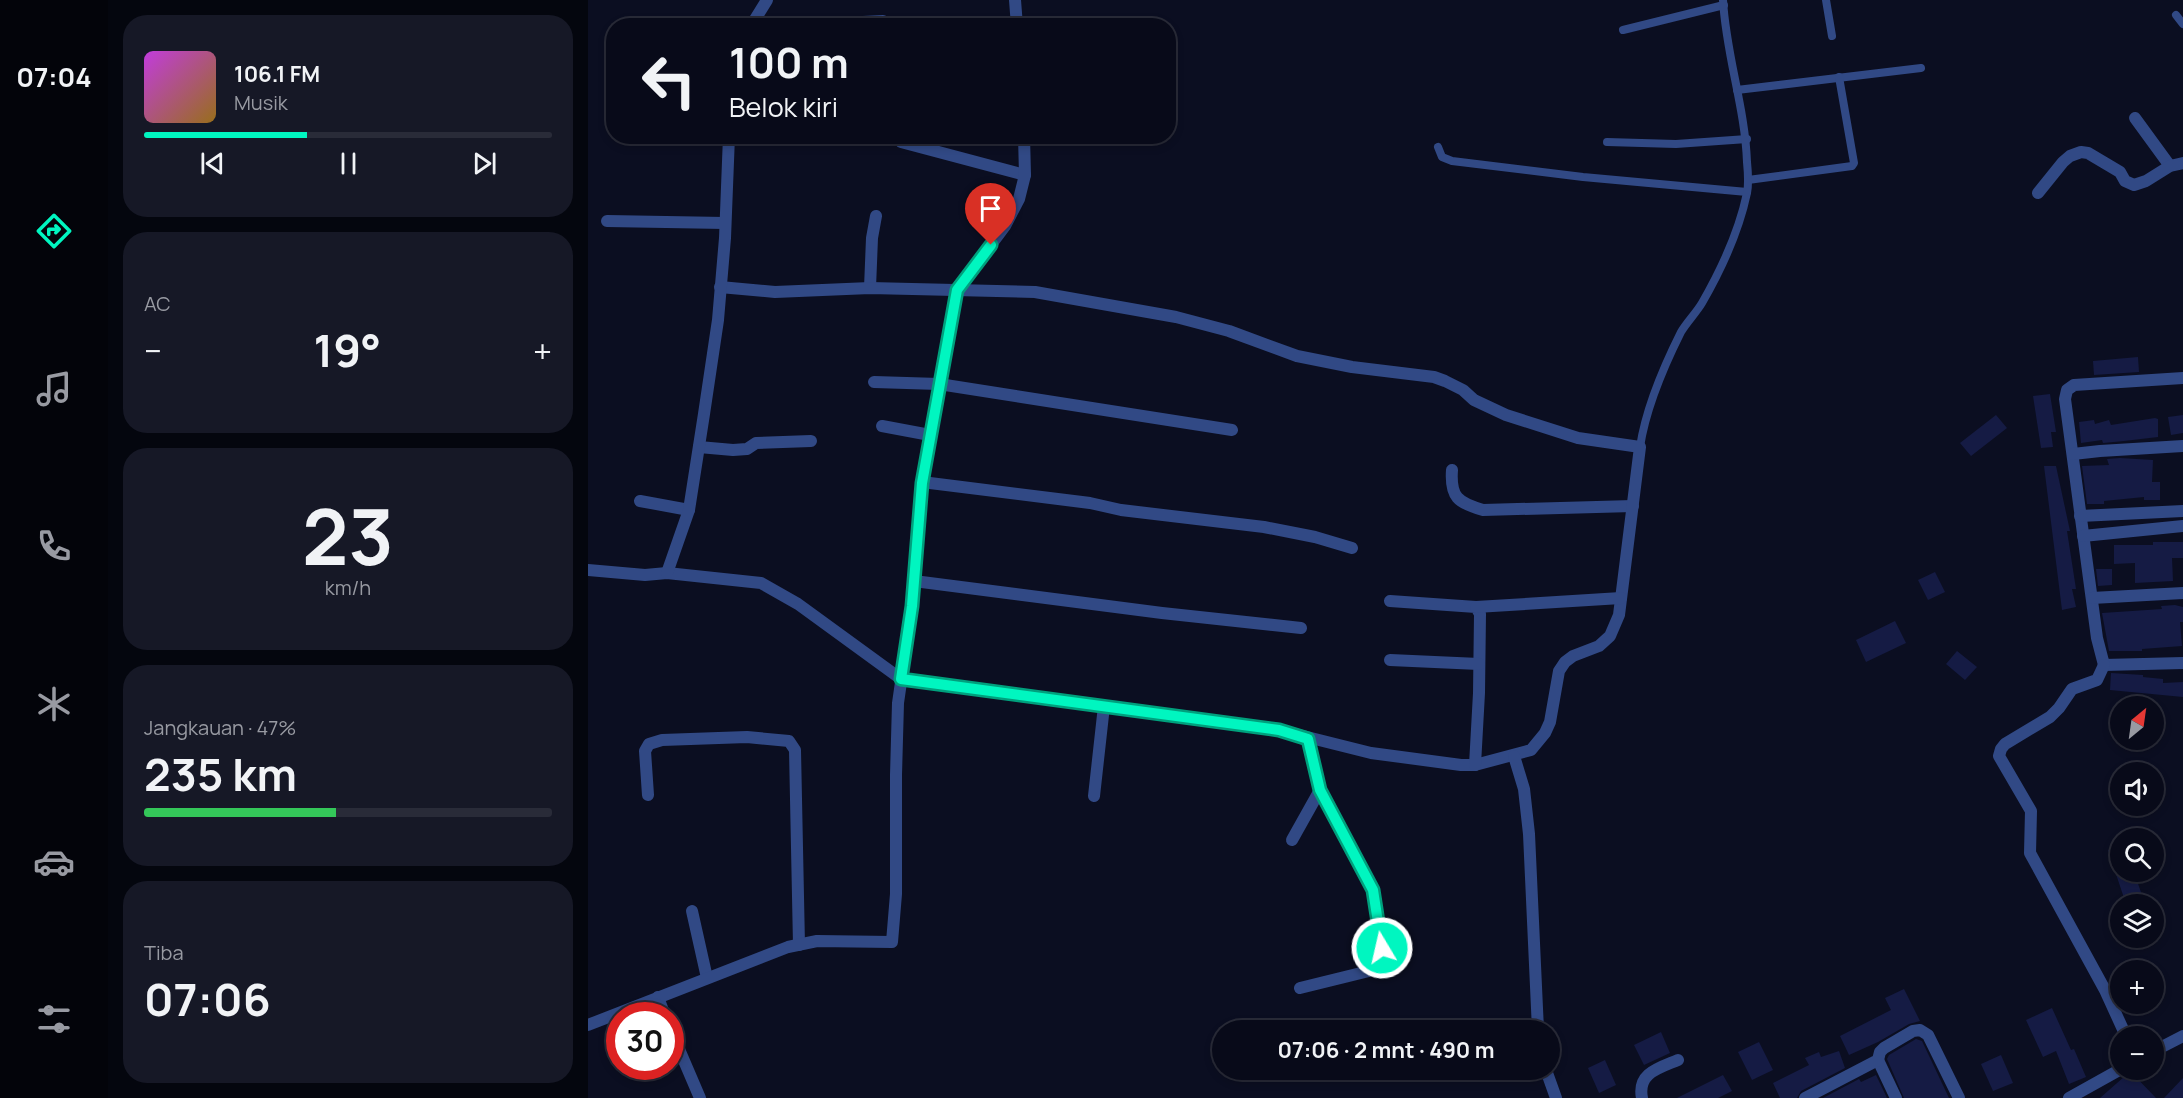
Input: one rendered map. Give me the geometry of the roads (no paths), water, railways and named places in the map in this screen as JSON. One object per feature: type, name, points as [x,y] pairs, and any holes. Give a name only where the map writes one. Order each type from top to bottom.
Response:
[{"type":"street","points":[[756,18],[767,0]]},
{"type":"street","points":[[1015,0],[1016,18]]},
{"type":"street","points":[[2038,193],[2063,162],[2070,156],[2081,152],[2088,153],[2120,172],[2124,181],[2134,185],[2177,164],[2135,118]]},
{"type":"street","points":[[666,573],[689,510],[718,320],[729,144]]},
{"type":"street","points":[[909,144],[1025,175]]},
{"type":"street","points":[[588,1025],[799,945],[818,941],[892,942],[896,894],[896,775],[901,679],[914,581],[922,483],[957,290],[1005,225],[1019,199],[1025,175],[1024,144]]},
{"type":"street","points":[[870,288],[872,238],[876,216]]},
{"type":"street","points":[[607,221],[725,223]]},
{"type":"street","points":[[588,570],[645,574],[666,573],[761,583],[798,604],[901,679],[1279,730],[1371,753],[1439,763],[1475,765],[1532,750],[1550,722],[1559,671],[1573,656],[1599,646],[1610,636],[1619,615],[1640,447],[1578,438],[1506,415],[1474,400],[1455,386],[1434,377],[1352,367],[1297,357],[1229,331],[1176,317],[1035,292],[870,288],[776,292],[720,287]]},
{"type":"street","points":[[2121,1026],[2105,990],[2030,853],[2031,811],[1999,756],[2005,744],[2050,717],[2060,708],[2070,690],[2097,680],[2104,665],[2097,638],[2065,399],[2069,388],[2074,385],[2183,378]]},
{"type":"street","points":[[874,382],[939,384],[1232,430]]},
{"type":"street","points":[[882,426],[930,435]]},
{"type":"street","points":[[699,447],[733,450],[747,449],[756,443],[811,441]]},
{"type":"street","points":[[2073,454],[2183,446]]},
{"type":"street","points":[[1452,470],[1451,486],[1454,493],[1469,506],[1483,510],[1633,506]]},
{"type":"street","points":[[922,483],[1264,527],[1315,537],[1352,548]]},
{"type":"street","points":[[640,501],[689,510]]},
{"type":"street","points":[[2080,516],[2183,511]]},
{"type":"street","points":[[2083,536],[2183,526]]},
{"type":"street","points":[[914,581],[1020,593],[1162,614],[1300,628]]},
{"type":"street","points":[[2092,598],[2183,593]]},
{"type":"street","points":[[1390,601],[1476,607],[1621,598]]},
{"type":"street","points":[[1475,765],[1480,614],[1476,607]]},
{"type":"street","points":[[1390,660],[1479,664]]},
{"type":"street","points":[[2104,665],[2183,663]]},
{"type":"street","points":[[1094,796],[1104,706]]},
{"type":"street","points":[[648,795],[645,751],[649,744],[662,740],[747,737],[789,741],[795,750],[799,945]]},
{"type":"street","points":[[1300,988],[1369,971],[1377,967],[1383,955],[1373,890],[1320,790],[1308,739]]},
{"type":"street","points":[[1514,756],[1524,789],[1529,834],[1538,1020]]},
{"type":"street","points":[[1292,840],[1320,790]]},
{"type":"street","points":[[692,911],[707,978]]},
{"type":"street","points":[[658,997],[660,1002]]},
{"type":"street","points":[[1896,1098],[1878,1060],[1880,1052],[1913,1031],[1923,1031],[1928,1035],[1959,1098]]},
{"type":"street","points":[[2164,1046],[2183,1036]]},
{"type":"street","points":[[1642,1098],[1642,1082],[1650,1072],[1678,1060]]},
{"type":"street","points":[[1805,1098],[1878,1060]]},
{"type":"street","points":[[684,1061],[700,1098]]},
{"type":"street","points":[[2069,1098],[2110,1075]]},
{"type":"street","points":[[1550,1080],[1556,1098]]},
{"type":"lane","points":[[1826,0],[1832,36]]},
{"type":"lane","points":[[1623,30],[1724,3],[1724,24],[1747,139],[1747,192],[1737,228],[1702,304],[1682,330],[1644,421],[1640,447]]},
{"type":"lane","points":[[2176,15],[2183,24]]},
{"type":"lane","points":[[1737,90],[1921,68]]},
{"type":"lane","points":[[1748,180],[1849,168],[1853,165],[1839,78]]},
{"type":"lane","points":[[1607,142],[1676,144],[1747,139]]},
{"type":"lane","points":[[1438,147],[1442,157],[1452,161],[1583,177],[1747,192]]}]
